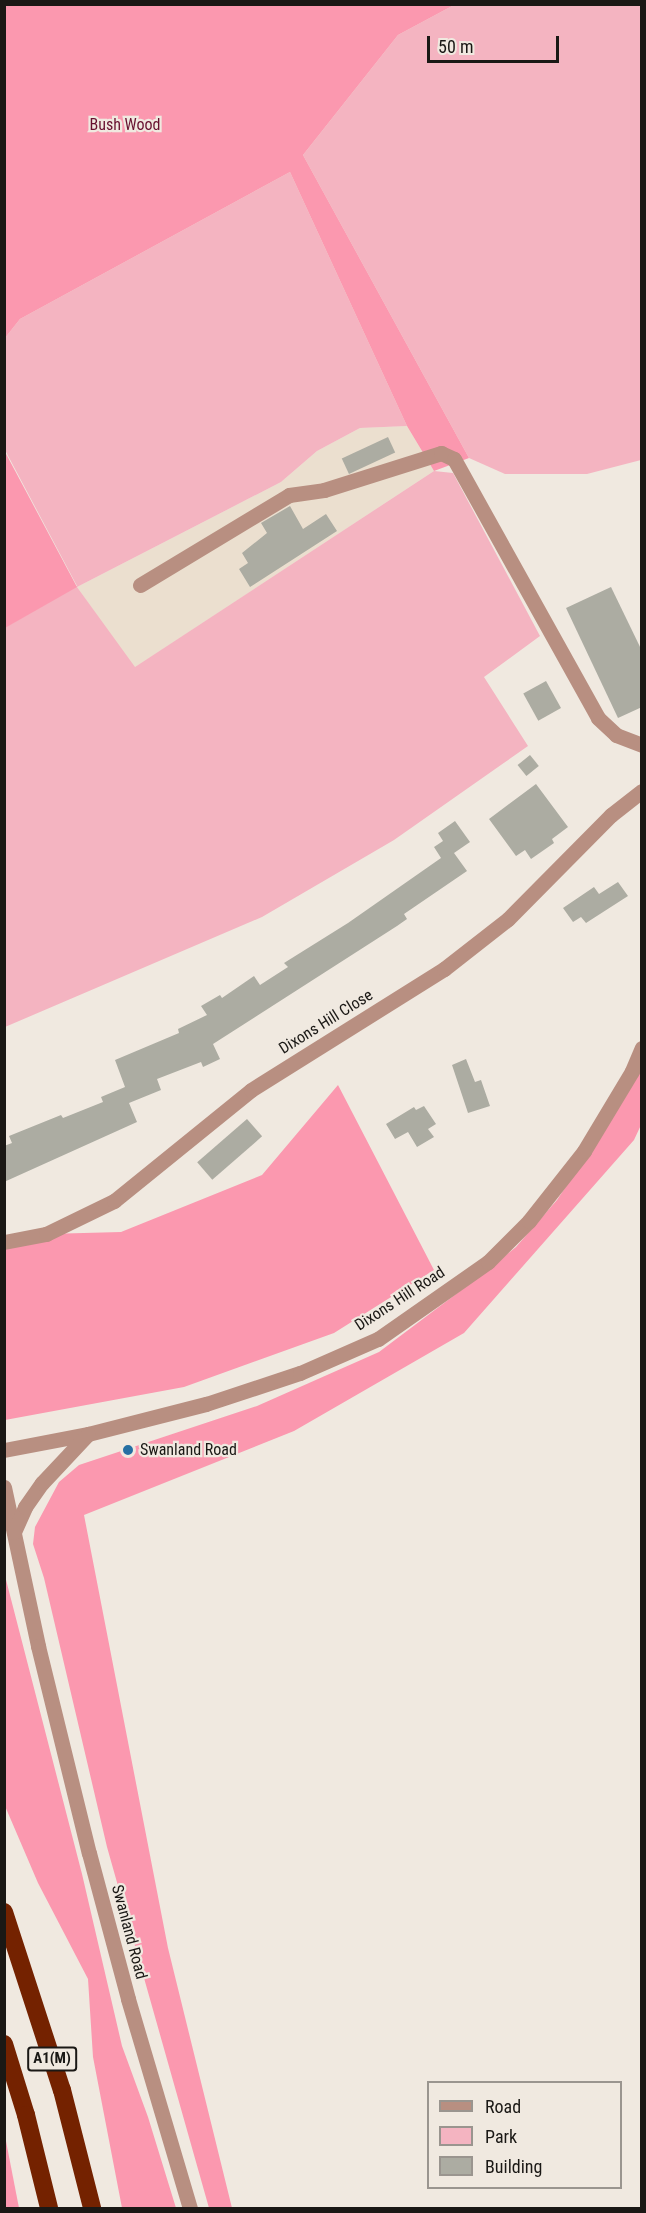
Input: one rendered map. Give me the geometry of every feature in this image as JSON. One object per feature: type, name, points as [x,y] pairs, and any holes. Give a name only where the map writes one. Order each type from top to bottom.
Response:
[{"type":"highway","name":"A1(M)","points":[[4,1912],[62,2090],[92,2208]]},
{"type":"highway","name":"A1(M)","points":[[4,2044],[26,2115],[49,2208]]},
{"type":"street","points":[[140,585],[289,495],[324,490],[441,453],[454,459],[598,718],[616,735],[642,745]]},
{"type":"street","name":"Dixons Hill Close","points":[[4,1242],[46,1234],[114,1201],[251,1090],[444,969],[508,919],[611,815],[642,791]]},
{"type":"street","name":"Dixons Hill Road","points":[[4,1450],[88,1434],[206,1404],[300,1373],[378,1339],[488,1262],[529,1221],[584,1151],[632,1071],[642,1048]]},
{"type":"street","points":[[14,1532],[25,1507],[42,1483],[88,1434]]},
{"type":"street","name":"Swanland Road","points":[[4,1487],[89,1853],[128,1999],[190,2208]]},
{"type":"shaded area","points":[[407,426],[434,471],[134,668],[77,587],[281,482],[317,451],[360,428]]},
{"type":"green space","name":"Bush Wood","points":[[5,5],[454,5],[398,35],[303,155],[469,458],[434,471],[407,426],[290,172],[20,319],[5,338]]},
{"type":"green space","points":[[454,5],[641,5],[641,460],[587,474],[505,474],[469,458],[303,155],[398,35]]},
{"type":"green space","points":[[290,172],[407,426],[360,428],[317,451],[281,482],[77,587],[135,667],[434,471],[453,473],[540,636],[484,677],[528,746],[394,840],[262,917],[5,1027],[4,628],[77,586],[5,450],[5,338],[20,319]]},
{"type":"green space","points":[[4,450],[77,587],[5,628],[4,628]]},
{"type":"green space","points":[[641,1062],[641,1125],[634,1140],[464,1333],[294,1431],[84,1515],[168,1948],[232,2208],[209,2208],[107,1847],[44,1578],[33,1544],[35,1527],[59,1482],[79,1465],[257,1406],[379,1352],[476,1279],[516,1247],[557,1200],[626,1096]]},
{"type":"green space","points":[[338,1085],[434,1270],[334,1333],[184,1387],[5,1420],[4,1244],[46,1234],[121,1232],[262,1175]]},
{"type":"green space","points":[[4,1572],[82,1874],[122,2046],[148,2117],[176,2208],[122,2208],[93,2057],[88,1979],[38,1883],[5,1806]]},
{"type":"green space","points":[[5,2136],[19,2208],[6,2208]]},
{"type":"building","points":[[388,437],[395,452],[349,474],[342,459]]},
{"type":"building","points":[[290,506],[303,529],[326,514],[337,531],[250,587],[239,569],[248,563],[242,553],[267,533],[261,523]]},
{"type":"building","points":[[611,587],[642,651],[642,707],[618,718],[566,608]]},
{"type":"building","points":[[546,681],[561,708],[538,721],[523,694]]},
{"type":"building","points":[[530,755],[539,766],[526,776],[518,765]]},
{"type":"building","points":[[536,784],[568,827],[552,839],[554,843],[531,859],[525,850],[516,856],[489,819]]},
{"type":"building","points":[[455,821],[470,842],[454,853],[467,871],[404,914],[407,919],[397,926],[213,1044],[220,1059],[203,1067],[201,1062],[157,1079],[161,1090],[129,1103],[137,1122],[4,1182],[4,1146],[12,1143],[9,1136],[61,1115],[63,1118],[103,1102],[101,1097],[125,1087],[115,1060],[179,1033],[178,1029],[207,1015],[201,1006],[220,995],[222,998],[254,976],[260,985],[288,967],[284,963],[348,923],[441,858],[434,847],[443,841],[438,833]]},
{"type":"building","points":[[618,882],[628,896],[586,923],[581,917],[573,922],[563,908],[594,887],[599,894]]},
{"type":"building","points":[[466,1059],[475,1082],[481,1080],[490,1106],[468,1113],[452,1065]]},
{"type":"building","points":[[424,1106],[436,1124],[428,1129],[434,1137],[417,1147],[408,1132],[395,1139],[386,1124],[414,1107],[416,1110]]},
{"type":"building","points":[[247,1119],[262,1136],[212,1180],[197,1162]]},
{"type":"place","name":"Swanland Road","points":[[128,1450]]}]
